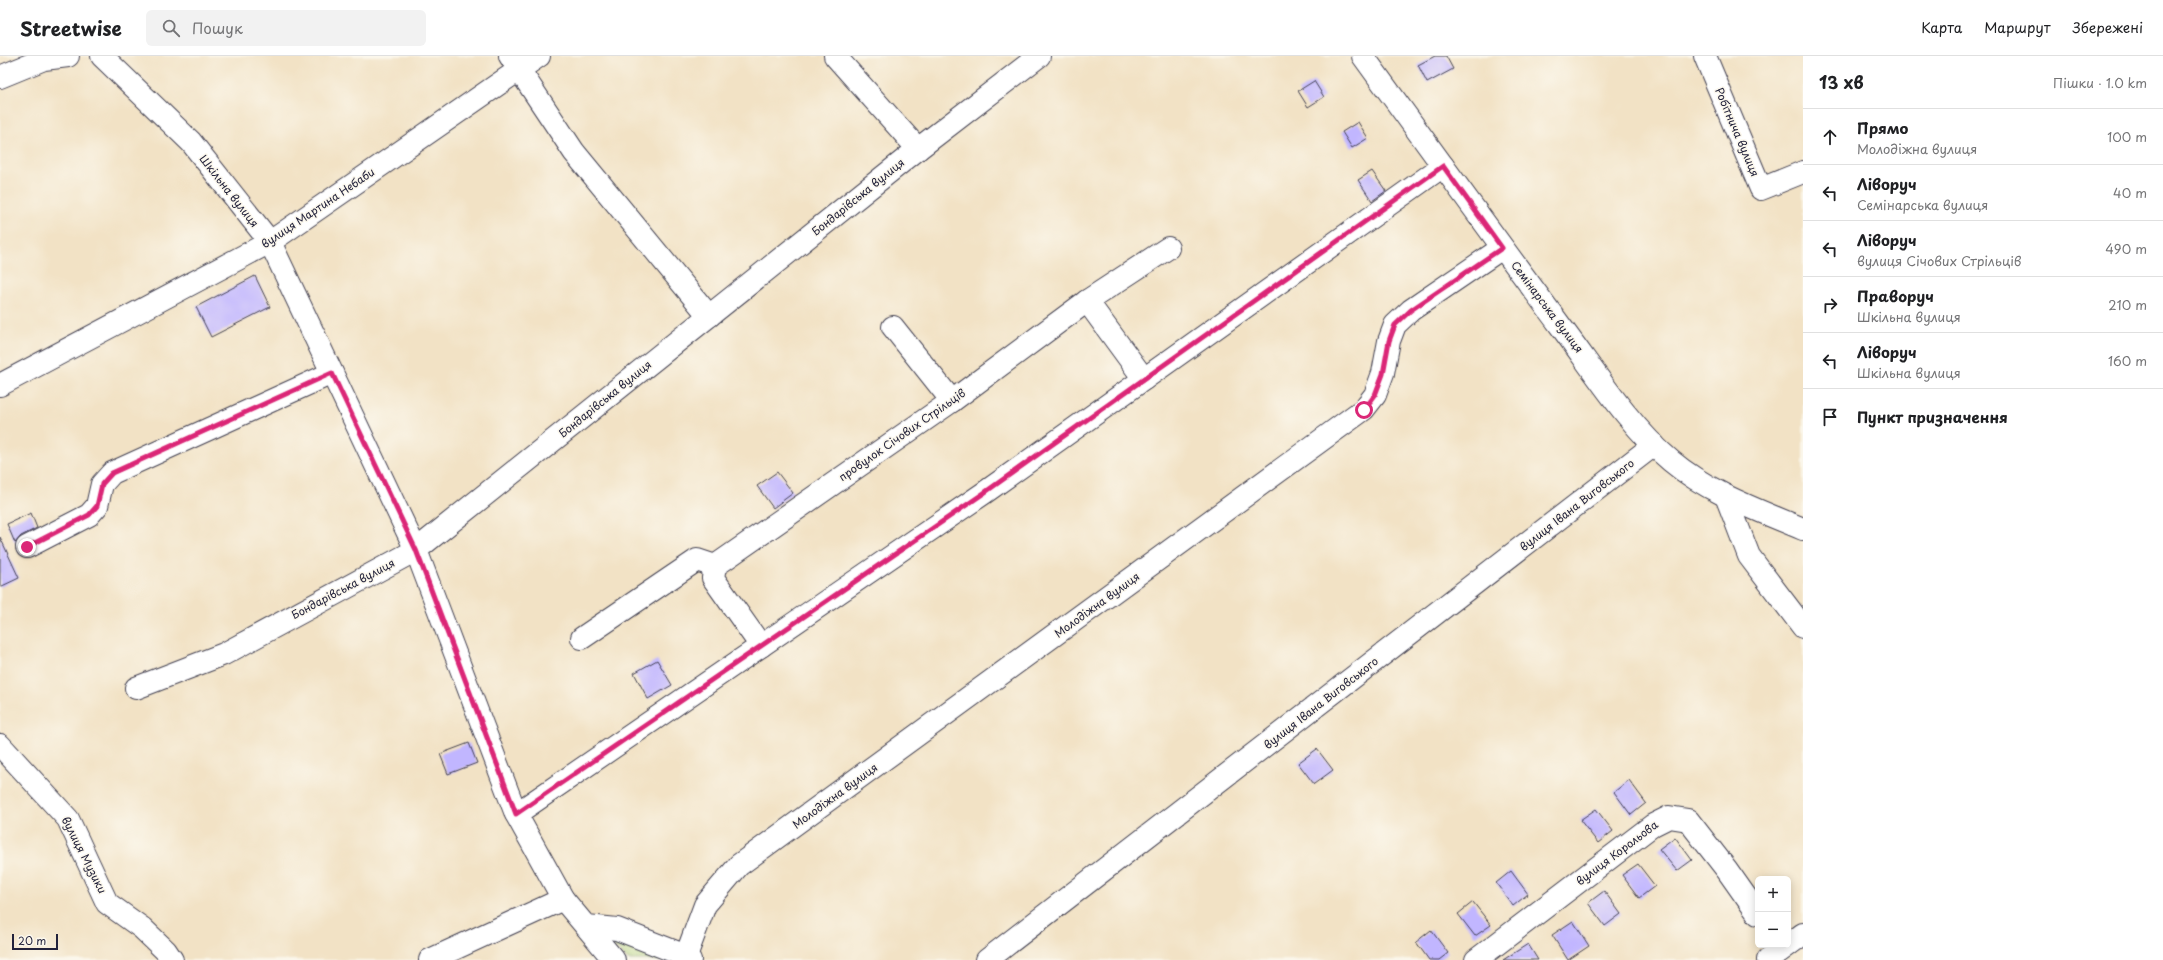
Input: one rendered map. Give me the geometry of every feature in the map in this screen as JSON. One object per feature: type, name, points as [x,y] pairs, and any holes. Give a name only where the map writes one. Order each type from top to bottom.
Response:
[{"type":"street","points":[[0,77],[44,59],[68,56]]},
{"type":"street","name":"Шкільна вулиця","points":[[98,56],[191,142],[270,242],[416,550],[516,814],[563,899],[614,960]]},
{"type":"street","name":"вулиця Мартина Небаби","points":[[0,385],[270,242],[515,62],[539,56]]},
{"type":"street","points":[[835,56],[918,149]]},
{"type":"street","name":"Бондарівська вулиця","points":[[136,688],[224,654],[416,550],[918,149],[1040,56]]},
{"type":"street","name":"Семінарська вулиця","points":[[1363,56],[1502,248],[1630,417],[1654,445],[1671,461],[1694,478],[1726,496],[1803,529]]},
{"type":"street","name":"Робітнича вулиця","points":[[1705,56],[1761,189],[1803,172]]},
{"type":"street","points":[[515,62],[574,152],[709,316]]},
{"type":"street","points":[[516,814],[984,493],[1443,166]]},
{"type":"street","name":"провулок Січових Стрільців","points":[[715,566],[952,401],[1087,301],[1168,248]]},
{"type":"street","name":"Молодіжна вулиця","points":[[688,958],[705,906],[740,865],[1364,410],[1378,388],[1383,374],[1389,341],[1395,325],[1411,310],[1502,248]]},
{"type":"street","points":[[1087,301],[1144,379]]},
{"type":"street","points":[[893,327],[952,401]]},
{"type":"street","points":[[27,547],[89,515],[97,506],[102,484],[112,473],[332,373]]},
{"type":"street","name":"вулиця Івана Виговського","points":[[987,960],[1654,445]]},
{"type":"street","points":[[1726,496],[1749,556],[1803,627]]},
{"type":"street","points":[[582,638],[696,560],[715,566],[713,578],[761,646]]},
{"type":"street","name":"вулиця Музики","points":[[0,745],[68,819],[107,903],[142,928],[166,951],[172,960]]},
{"type":"street","name":"вулиця Корольова","points":[[1476,960],[1653,825],[1669,816],[1688,820],[1727,870],[1757,912]]},
{"type":"street","points":[[430,960],[563,899]]},
{"type":"street","points":[[587,926],[617,929],[688,958]]},
{"type":"street","points":[[1777,952],[1803,934]]},
{"type":"green space","points":[[604,936],[676,960],[628,960]]},
{"type":"building","points":[[1435,56],[1446,56],[1453,69],[1427,83],[1418,65]]},
{"type":"building","points":[[1314,81],[1324,97],[1308,107],[1298,91]]},
{"type":"building","points":[[1358,122],[1368,138],[1352,148],[1342,132]]},
{"type":"building","points":[[1372,171],[1386,191],[1372,201],[1358,180]]},
{"type":"building","points":[[255,276],[270,307],[211,337],[196,307]]},
{"type":"building","points":[[777,472],[793,493],[773,508],[757,486]]},
{"type":"building","points":[[31,513],[37,528],[21,536],[15,543],[7,524]]},
{"type":"building","points":[[0,537],[19,578],[0,587]]},
{"type":"building","points":[[657,660],[672,685],[648,699],[634,673]]},
{"type":"building","points":[[469,743],[477,763],[448,774],[440,754]]},
{"type":"building","points":[[1317,749],[1333,770],[1314,784],[1298,763]]},
{"type":"building","points":[[1629,780],[1646,803],[1631,815],[1614,792]]},
{"type":"building","points":[[1596,809],[1613,831],[1598,843],[1580,820]]},
{"type":"building","points":[[1675,837],[1692,860],[1677,871],[1659,849]]},
{"type":"building","points":[[1638,864],[1655,886],[1639,898],[1622,875]]},
{"type":"building","points":[[1511,871],[1528,894],[1513,906],[1496,883]]},
{"type":"building","points":[[1604,891],[1621,914],[1605,926],[1588,903]]},
{"type":"building","points":[[1473,902],[1491,925],[1475,936],[1458,914]]},
{"type":"building","points":[[1573,921],[1589,946],[1568,960],[1552,935]]},
{"type":"building","points":[[1431,930],[1448,953],[1439,960],[1429,960],[1416,942]]},
{"type":"building","points":[[1528,944],[1538,960],[1503,960]]},
{"type":"route","points":[[27,547],[89,515],[97,506],[102,484],[112,473],[332,373],[416,550],[516,814],[984,493],[1443,166],[1502,248],[1411,310],[1395,325],[1389,341],[1383,374],[1375,395],[1364,410]]}]
